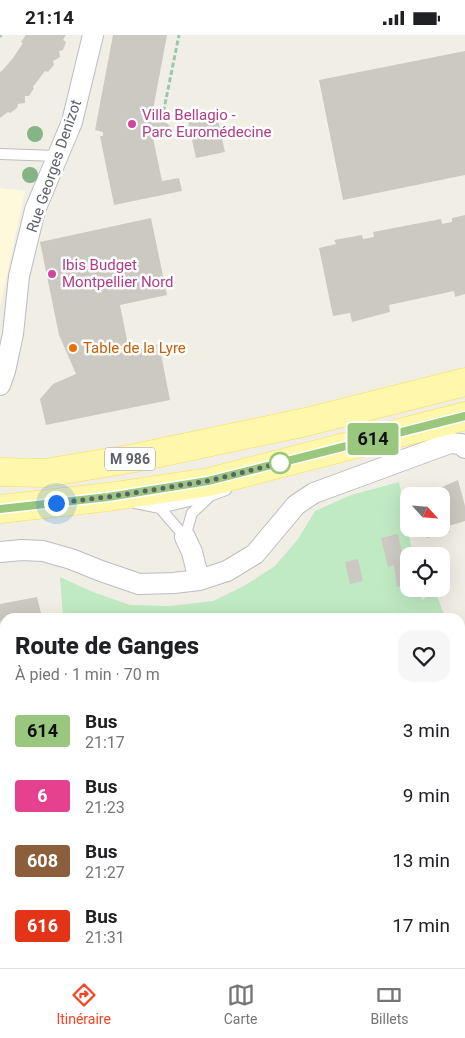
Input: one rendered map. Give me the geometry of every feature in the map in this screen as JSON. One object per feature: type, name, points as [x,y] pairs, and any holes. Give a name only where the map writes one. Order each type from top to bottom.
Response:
[{"type":"main road","name":"M 986","points":[[378,405],[410,381],[465,363]]},
{"type":"main road","name":"M 986","points":[[0,472],[45,473],[135,458],[216,440],[268,431],[465,382]]},
{"type":"main road","name":"M 986","points":[[0,509],[108,497],[208,481],[465,416]]},
{"type":"main road","points":[[0,478],[45,473]]},
{"type":"street","name":"Rue Georges Denizot","points":[[0,385],[13,334],[19,276],[35,209],[72,123],[93,35]]},
{"type":"street","points":[[0,552],[43,551],[71,559],[139,584],[199,580],[227,571],[255,554],[296,505],[314,493],[450,443],[461,444],[465,448]]},
{"type":"street","points":[[185,537],[192,552],[199,580]]},
{"type":"lane","points":[[0,154],[58,156]]},
{"type":"lane","points":[[108,497],[160,508],[210,497],[326,451]]},
{"type":"lane","points":[[185,537],[192,513],[210,497]]},
{"type":"lane","points":[[160,508],[185,537]]},
{"type":"path","points":[[162,119],[179,35]]},
{"type":"shaded area","points":[[0,188],[25,191],[0,306]]},
{"type":"green space","points":[[399,482],[400,537],[409,537],[411,547],[400,547],[400,597],[421,597],[422,600],[426,597],[437,597],[443,613],[63,613],[60,577],[93,592],[130,605],[170,606],[213,601],[244,586],[275,566],[298,539],[315,511],[351,495]]},
{"type":"building","points":[[26,35],[66,35],[63,40],[66,42],[63,50],[59,51],[60,57],[53,61],[54,65],[48,72],[45,71],[29,96],[25,96],[25,103],[18,104],[17,108],[0,118],[0,71],[13,58]]},
{"type":"building","name":"Villa Bellagio - Parc Euromédecine","points":[[113,35],[167,35],[153,110],[173,129],[152,133],[162,181],[179,178],[182,191],[114,205],[100,136],[103,136],[103,132],[95,130]]},
{"type":"building","points":[[465,51],[465,175],[343,200],[319,80]]},
{"type":"building","points":[[217,115],[225,152],[196,158],[188,121]]},
{"type":"building","points":[[465,215],[465,294],[455,297],[454,291],[389,305],[390,312],[352,322],[350,313],[333,316],[319,248],[336,244],[334,240],[362,235],[363,239],[374,237],[373,232],[441,219],[442,224],[452,222],[452,218]]},
{"type":"building","points":[[151,218],[167,295],[120,305],[129,350],[159,344],[170,400],[46,425],[40,399],[53,384],[76,374],[59,335],[40,242]]},
{"type":"building","points":[[458,480],[465,506],[465,521],[450,526],[450,487],[442,487]]},
{"type":"building","points":[[398,534],[401,547],[400,586],[397,587],[394,565],[388,567],[381,538]]},
{"type":"building","points":[[358,559],[363,581],[350,584],[345,562]]},
{"type":"building","points":[[37,597],[41,613],[0,613],[0,604]]},
{"type":"bus line","name":"614","points":[[0,509],[108,497],[208,481],[465,416]]},
{"type":"place","name":"Villa Bellagio - Parc Euromédecine","points":[[132,124]]},
{"type":"place","name":"Ibis Budget Montpellier Nord","points":[[52,274]]},
{"type":"place","name":"Table de la Lyre","points":[[73,348]]},
{"type":"route","points":[[56,503],[108,497],[208,481],[280,463]]}]
